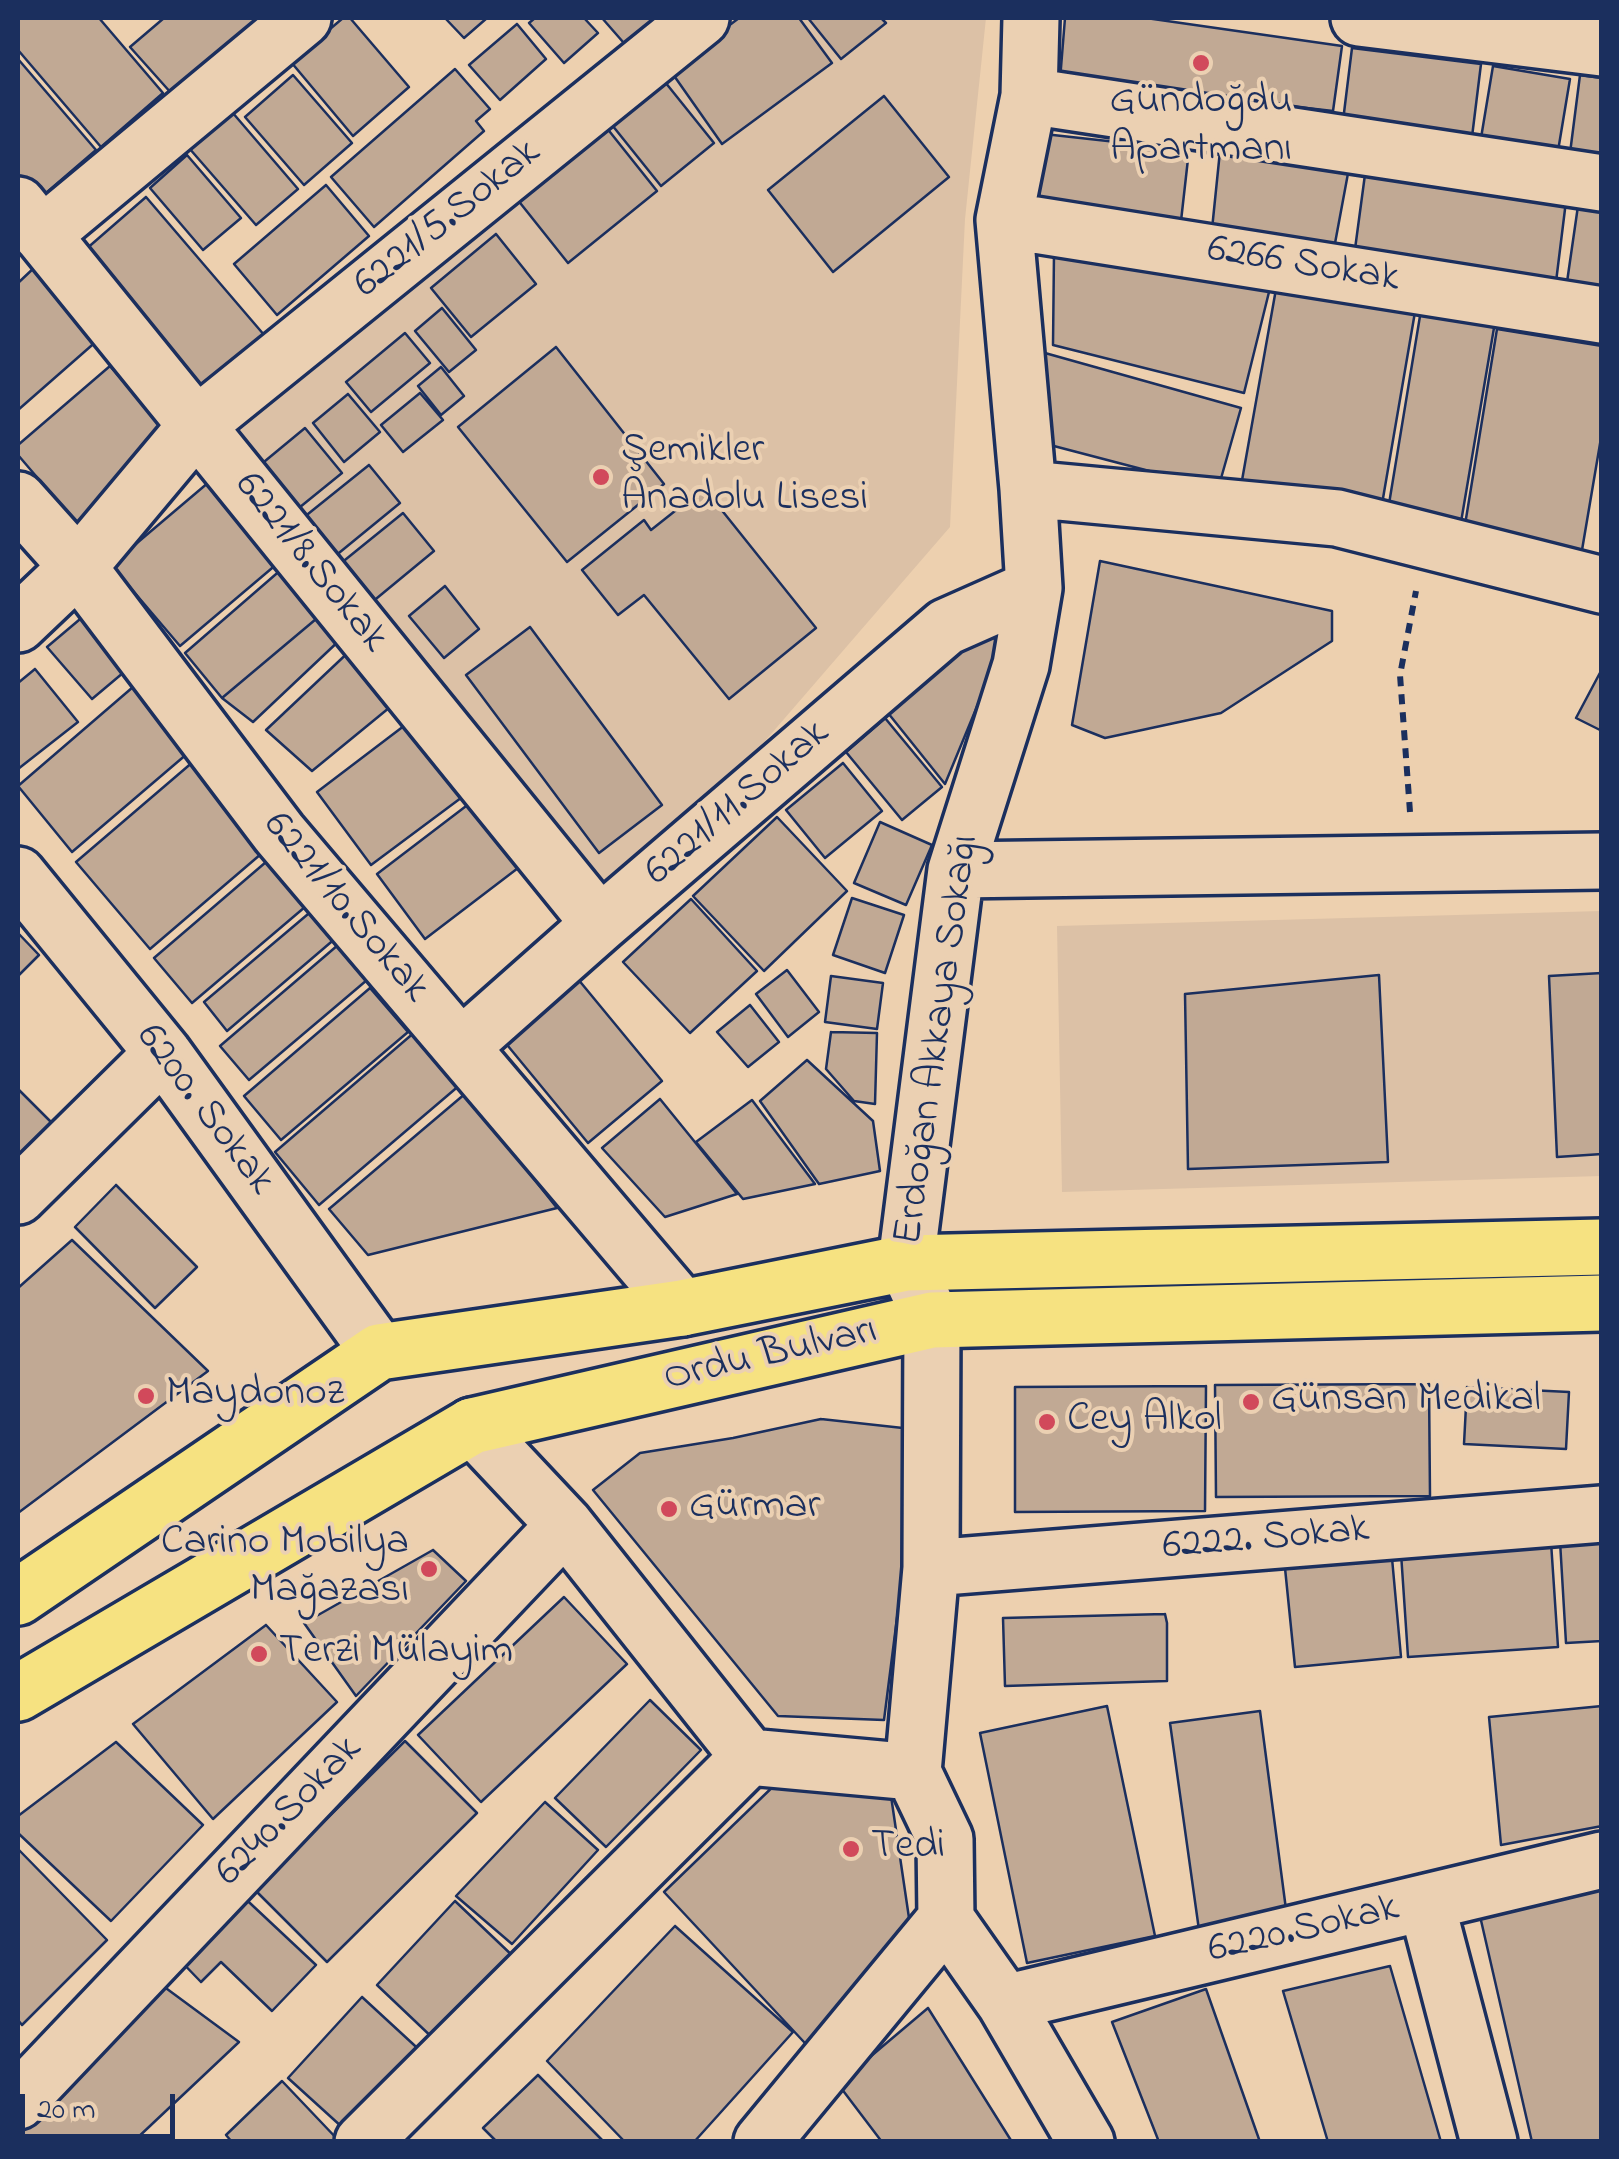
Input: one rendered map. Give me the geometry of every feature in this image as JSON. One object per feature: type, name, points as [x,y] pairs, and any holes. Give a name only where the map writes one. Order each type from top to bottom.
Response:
[{"type":"main road","name":"Ordu Bulvarı","points":[[18,1597],[379,1352],[682,1308],[906,1262],[1602,1247]]},
{"type":"main road","name":"Ordu Bulvarı","points":[[18,1694],[472,1426],[932,1320],[1602,1303]]},
{"type":"street","points":[[30,220],[303,18]]},
{"type":"street","name":"6221/5.Sokak","points":[[18,624],[78,567],[198,425],[702,18]]},
{"type":"street","name":"Erdoğan Akkaya Sokağı","points":[[913,1772],[931,1568],[932,1320],[906,1262],[956,870],[1021,665],[1034,588],[1004,220],[1029,96],[1031,18]]},
{"type":"street","points":[[1360,18],[1602,48]]},
{"type":"street","points":[[1029,96],[1602,183]]},
{"type":"street","name":"6221/8.Sokak","points":[[30,220],[600,924]]},
{"type":"street","name":"6266 Sokak","points":[[1004,220],[1602,315]]},
{"type":"street","points":[[1028,489],[1337,518],[1602,585]]},
{"type":"street","name":"6221/10.Sokak","points":[[18,500],[78,567],[279,833],[682,1308]]},
{"type":"street","name":"6221/11.Sokak","points":[[461,1047],[946,627],[1034,588]]},
{"type":"street","points":[[956,870],[1602,861]]},
{"type":"street","name":"6200. Sokak","points":[[18,875],[163,1053],[379,1352]]},
{"type":"street","points":[[18,1196],[163,1053]]},
{"type":"street","points":[[472,1426],[566,1525],[748,1758],[913,1772],[945,1839],[946,1919],[1006,2003],[1086,2142]]},
{"type":"street","name":"6222. Sokak","points":[[931,1568],[1602,1514]]},
{"type":"street","name":"6240.Sokak","points":[[18,2100],[566,1525]]},
{"type":"street","points":[[363,2142],[748,1758]]},
{"type":"street","name":"6220.Sokak","points":[[1006,2003],[1602,1860]]},
{"type":"street","points":[[1426,1902],[1489,2142]]},
{"type":"street","points":[[762,2142],[946,1919]]},
{"type":"path","points":[[1413,863],[1400,674],[1426,541]]},
{"type":"shaded area","name":"Şemikler Anadolu Lisesi","points":[[718,18],[986,18],[965,219],[950,527],[612,918],[209,428]]},
{"type":"shaded area","points":[[1601,911],[1601,1176],[1062,1192],[1057,926]]},
{"type":"building","points":[[18,18],[99,18],[163,93],[101,147],[18,50]]},
{"type":"building","points":[[164,18],[261,18],[172,94],[130,47]]},
{"type":"building","points":[[343,18],[350,18],[409,87],[353,136],[291,62]]},
{"type":"building","points":[[445,18],[487,18],[464,38]]},
{"type":"building","points":[[535,18],[584,18],[598,33],[564,63],[529,23]]},
{"type":"building","points":[[602,18],[667,18],[630,50]]},
{"type":"building","points":[[739,18],[799,18],[832,63],[722,144],[670,70]]},
{"type":"building","points":[[808,18],[881,18],[886,23],[841,59]]},
{"type":"building","name":"Gündoğdu Apartmanı","points":[[1065,18],[1146,18],[1342,46],[1333,111],[1060,80]]},
{"type":"building","points":[[517,24],[546,59],[500,100],[469,65]]},
{"type":"building","points":[[1352,48],[1481,64],[1471,145],[1342,129]]},
{"type":"building","points":[[18,59],[96,150],[39,199],[18,174]]},
{"type":"building","points":[[1493,66],[1570,79],[1557,157],[1480,144]]},
{"type":"building","points":[[455,69],[490,109],[476,121],[484,131],[374,227],[331,177]]},
{"type":"building","points":[[293,75],[352,143],[304,185],[245,117]]},
{"type":"building","points":[[1580,75],[1602,78],[1602,164],[1569,161]]},
{"type":"building","points":[[661,77],[714,143],[661,186],[608,120]]},
{"type":"building","points":[[884,96],[949,177],[833,272],[768,190]]},
{"type":"building","points":[[232,112],[298,189],[256,225],[189,148]]},
{"type":"building","points":[[602,122],[657,191],[568,263],[513,194]]},
{"type":"building","points":[[1044,134],[1189,150],[1181,221],[1038,211]]},
{"type":"building","points":[[1220,151],[1349,168],[1333,254],[1211,239]]},
{"type":"building","points":[[187,155],[241,218],[203,250],[150,188]]},
{"type":"building","points":[[1366,167],[1567,193],[1555,290],[1353,264]]},
{"type":"building","points":[[326,185],[369,236],[277,315],[234,264]]},
{"type":"building","points":[[146,197],[271,343],[203,403],[77,257]]},
{"type":"building","points":[[1579,199],[1602,202],[1602,294],[1566,289]]},
{"type":"building","points":[[496,234],[536,284],[471,337],[431,288]]},
{"type":"building","points":[[1054,253],[1271,284],[1244,393],[1053,345]]},
{"type":"building","points":[[36,266],[99,339],[18,410],[18,283]]},
{"type":"building","points":[[1276,289],[1415,312],[1381,510],[1241,486]]},
{"type":"building","points":[[442,308],[476,350],[449,372],[415,331]]},
{"type":"building","points":[[1421,310],[1495,322],[1460,528],[1387,516]]},
{"type":"building","points":[[1497,329],[1602,346],[1602,432],[1581,556],[1463,537]]},
{"type":"building","points":[[405,333],[430,363],[371,412],[346,382]]},
{"type":"building","points":[[556,347],[664,484],[567,562],[458,427]]},
{"type":"building","points":[[1045,353],[1241,408],[1218,489],[1050,445]]},
{"type":"building","points":[[110,366],[173,439],[76,523],[18,455],[18,445]]},
{"type":"building","points":[[441,367],[464,396],[441,415],[418,386]]},
{"type":"building","points":[[420,393],[443,420],[403,452],[381,425]]},
{"type":"building","points":[[348,394],[380,432],[344,462],[313,423]]},
{"type":"building","points":[[305,428],[342,473],[289,516],[253,471]]},
{"type":"building","points":[[369,465],[400,503],[334,557],[303,518]]},
{"type":"building","points":[[209,482],[278,563],[180,646],[111,565]]},
{"type":"building","points":[[704,488],[816,628],[729,699],[644,595],[618,615],[582,570],[644,520],[651,530]]},
{"type":"building","points":[[403,513],[434,551],[371,603],[340,564]]},
{"type":"building","points":[[1100,561],[1332,611],[1332,641],[1221,713],[1105,738],[1072,725]]},
{"type":"building","points":[[283,568],[322,614],[222,698],[185,653]]},
{"type":"building","points":[[445,586],[479,629],[444,658],[409,616]]},
{"type":"building","points":[[92,609],[136,662],[92,699],[47,647]]},
{"type":"building","points":[[322,614],[343,637],[253,722],[222,698]]},
{"type":"building","points":[[530,627],[662,805],[599,853],[466,675]]},
{"type":"building","points":[[984,628],[1002,646],[945,784],[884,708]]},
{"type":"building","points":[[355,646],[395,703],[312,771],[266,730]]},
{"type":"building","points":[[35,669],[78,722],[18,769],[18,683]]},
{"type":"building","points":[[1602,669],[1602,731],[1576,718]]},
{"type":"building","points":[[133,687],[188,753],[72,852],[18,786]]},
{"type":"building","points":[[417,716],[473,789],[371,865],[317,792]]},
{"type":"building","points":[[885,718],[942,787],[902,820],[846,752]]},
{"type":"building","points":[[194,761],[268,848],[150,949],[76,862]]},
{"type":"building","points":[[843,763],[882,811],[825,858],[786,810]]},
{"type":"building","points":[[474,800],[522,865],[425,939],[377,874]]},
{"type":"building","points":[[777,817],[847,891],[764,971],[693,896]]},
{"type":"building","points":[[880,822],[932,845],[906,905],[854,883]]},
{"type":"building","points":[[273,856],[312,901],[192,1003],[154,958]]},
{"type":"building","points":[[852,898],[904,915],[885,973],[833,955]]},
{"type":"building","points":[[691,899],[757,971],[690,1033],[623,962]]},
{"type":"building","points":[[314,909],[337,937],[227,1031],[204,1002]]},
{"type":"building","points":[[18,933],[39,955],[18,976]]},
{"type":"building","points":[[338,945],[367,980],[249,1080],[220,1046]]},
{"type":"building","points":[[568,967],[662,1081],[588,1143],[494,1029]]},
{"type":"building","points":[[787,970],[819,1012],[788,1037],[756,994]]},
{"type":"building","points":[[1602,973],[1602,1154],[1557,1157],[1549,976]]},
{"type":"building","points":[[1379,975],[1388,1162],[1188,1169],[1185,994]]},
{"type":"building","points":[[831,976],[883,983],[877,1029],[825,1022]]},
{"type":"building","points":[[370,988],[408,1032],[281,1140],[244,1096]]},
{"type":"building","points":[[750,1005],[779,1042],[748,1067],[717,1032]]},
{"type":"building","points":[[416,1031],[461,1084],[319,1205],[275,1152]]},
{"type":"building","points":[[831,1032],[877,1033],[875,1104],[854,1101],[826,1069]]},
{"type":"building","points":[[807,1060],[873,1121],[880,1171],[819,1184],[760,1101]]},
{"type":"building","points":[[18,1089],[59,1130],[18,1171]]},
{"type":"building","points":[[466,1093],[557,1208],[368,1255],[329,1209]]},
{"type":"building","points":[[660,1099],[737,1194],[665,1217],[602,1148]]},
{"type":"building","points":[[752,1100],[815,1184],[743,1199],[696,1142]]},
{"type":"building","points":[[116,1185],[197,1267],[155,1308],[75,1227]]},
{"type":"building","points":[[72,1240],[208,1371],[18,1513],[18,1288]]},
{"type":"building","points":[[1429,1384],[1430,1496],[1216,1497],[1215,1385]]},
{"type":"building","points":[[1206,1386],[1205,1511],[1015,1512],[1015,1387]]},
{"type":"building","points":[[1467,1387],[1569,1392],[1566,1449],[1464,1444]]},
{"type":"building","points":[[821,1419],[921,1430],[884,1720],[778,1716],[593,1490],[640,1453]]},
{"type":"building","points":[[1602,1538],[1602,1641],[1566,1643],[1560,1541]]},
{"type":"building","points":[[1551,1542],[1558,1647],[1408,1657],[1401,1553]]},
{"type":"building","points":[[433,1550],[466,1581],[356,1696],[304,1623]]},
{"type":"building","points":[[1392,1558],[1401,1657],[1295,1667],[1285,1568]]},
{"type":"building","points":[[564,1597],[627,1664],[481,1802],[418,1735]]},
{"type":"building","points":[[1165,1614],[1167,1681],[1005,1686],[1003,1618]]},
{"type":"building","points":[[266,1625],[337,1702],[213,1819],[133,1724]]},
{"type":"building","points":[[650,1700],[701,1750],[606,1847],[555,1798]]},
{"type":"building","points":[[1107,1706],[1155,1936],[1027,1963],[980,1733]]},
{"type":"building","points":[[1602,1706],[1602,1826],[1501,1845],[1489,1717]]},
{"type":"building","points":[[1260,1711],[1287,1917],[1199,1930],[1170,1723]]},
{"type":"building","points":[[405,1741],[477,1813],[327,1962],[255,1890]]},
{"type":"building","points":[[116,1742],[203,1825],[111,1921],[18,1833],[18,1816]]},
{"type":"building","points":[[784,1776],[891,1796],[913,1945],[817,2056],[664,1892]]},
{"type":"building","points":[[545,1802],[598,1850],[512,1944],[456,1896]]},
{"type":"building","points":[[18,1849],[107,1940],[22,2025],[18,2020]]},
{"type":"building","points":[[1602,1886],[1602,2142],[1532,2142],[1480,1916]]},
{"type":"building","points":[[236,1890],[316,1965],[272,2011],[221,1962],[201,1982],[174,1954]]},
{"type":"building","points":[[455,1901],[516,1959],[437,2042],[377,1985]]},
{"type":"building","points":[[675,1926],[793,2032],[694,2142],[625,2142],[547,2061]]},
{"type":"building","points":[[1390,1966],[1441,2142],[1328,2142],[1283,1991]]},
{"type":"building","points":[[159,1983],[239,2042],[133,2142],[18,2142],[18,2120]]},
{"type":"building","points":[[1206,1989],[1260,2142],[1159,2142],[1112,2022]]},
{"type":"building","points":[[362,1997],[426,2056],[353,2137],[288,2078]]},
{"type":"building","points":[[928,2008],[1012,2142],[882,2142],[838,2084]]},
{"type":"building","points":[[538,2075],[604,2142],[497,2142],[483,2128]]},
{"type":"building","points":[[282,2081],[340,2142],[232,2142],[226,2135]]},
{"type":"place","name":"Gündoğdu Apartmanı","points":[[1201,63]]},
{"type":"place","name":"Şemikler Anadolu Lisesi","points":[[601,477]]},
{"type":"place","name":"Maydonoz","points":[[146,1396]]},
{"type":"place","name":"Günsan Medikal","points":[[1251,1402]]},
{"type":"place","name":"Cey Alkol","points":[[1047,1422]]},
{"type":"place","name":"Gürmar","points":[[669,1509]]},
{"type":"place","name":"Carino Mobilya Mağazası","points":[[429,1569]]},
{"type":"place","name":"Terzi Mülayim","points":[[259,1654]]},
{"type":"place","name":"Tedi","points":[[851,1849]]}]
